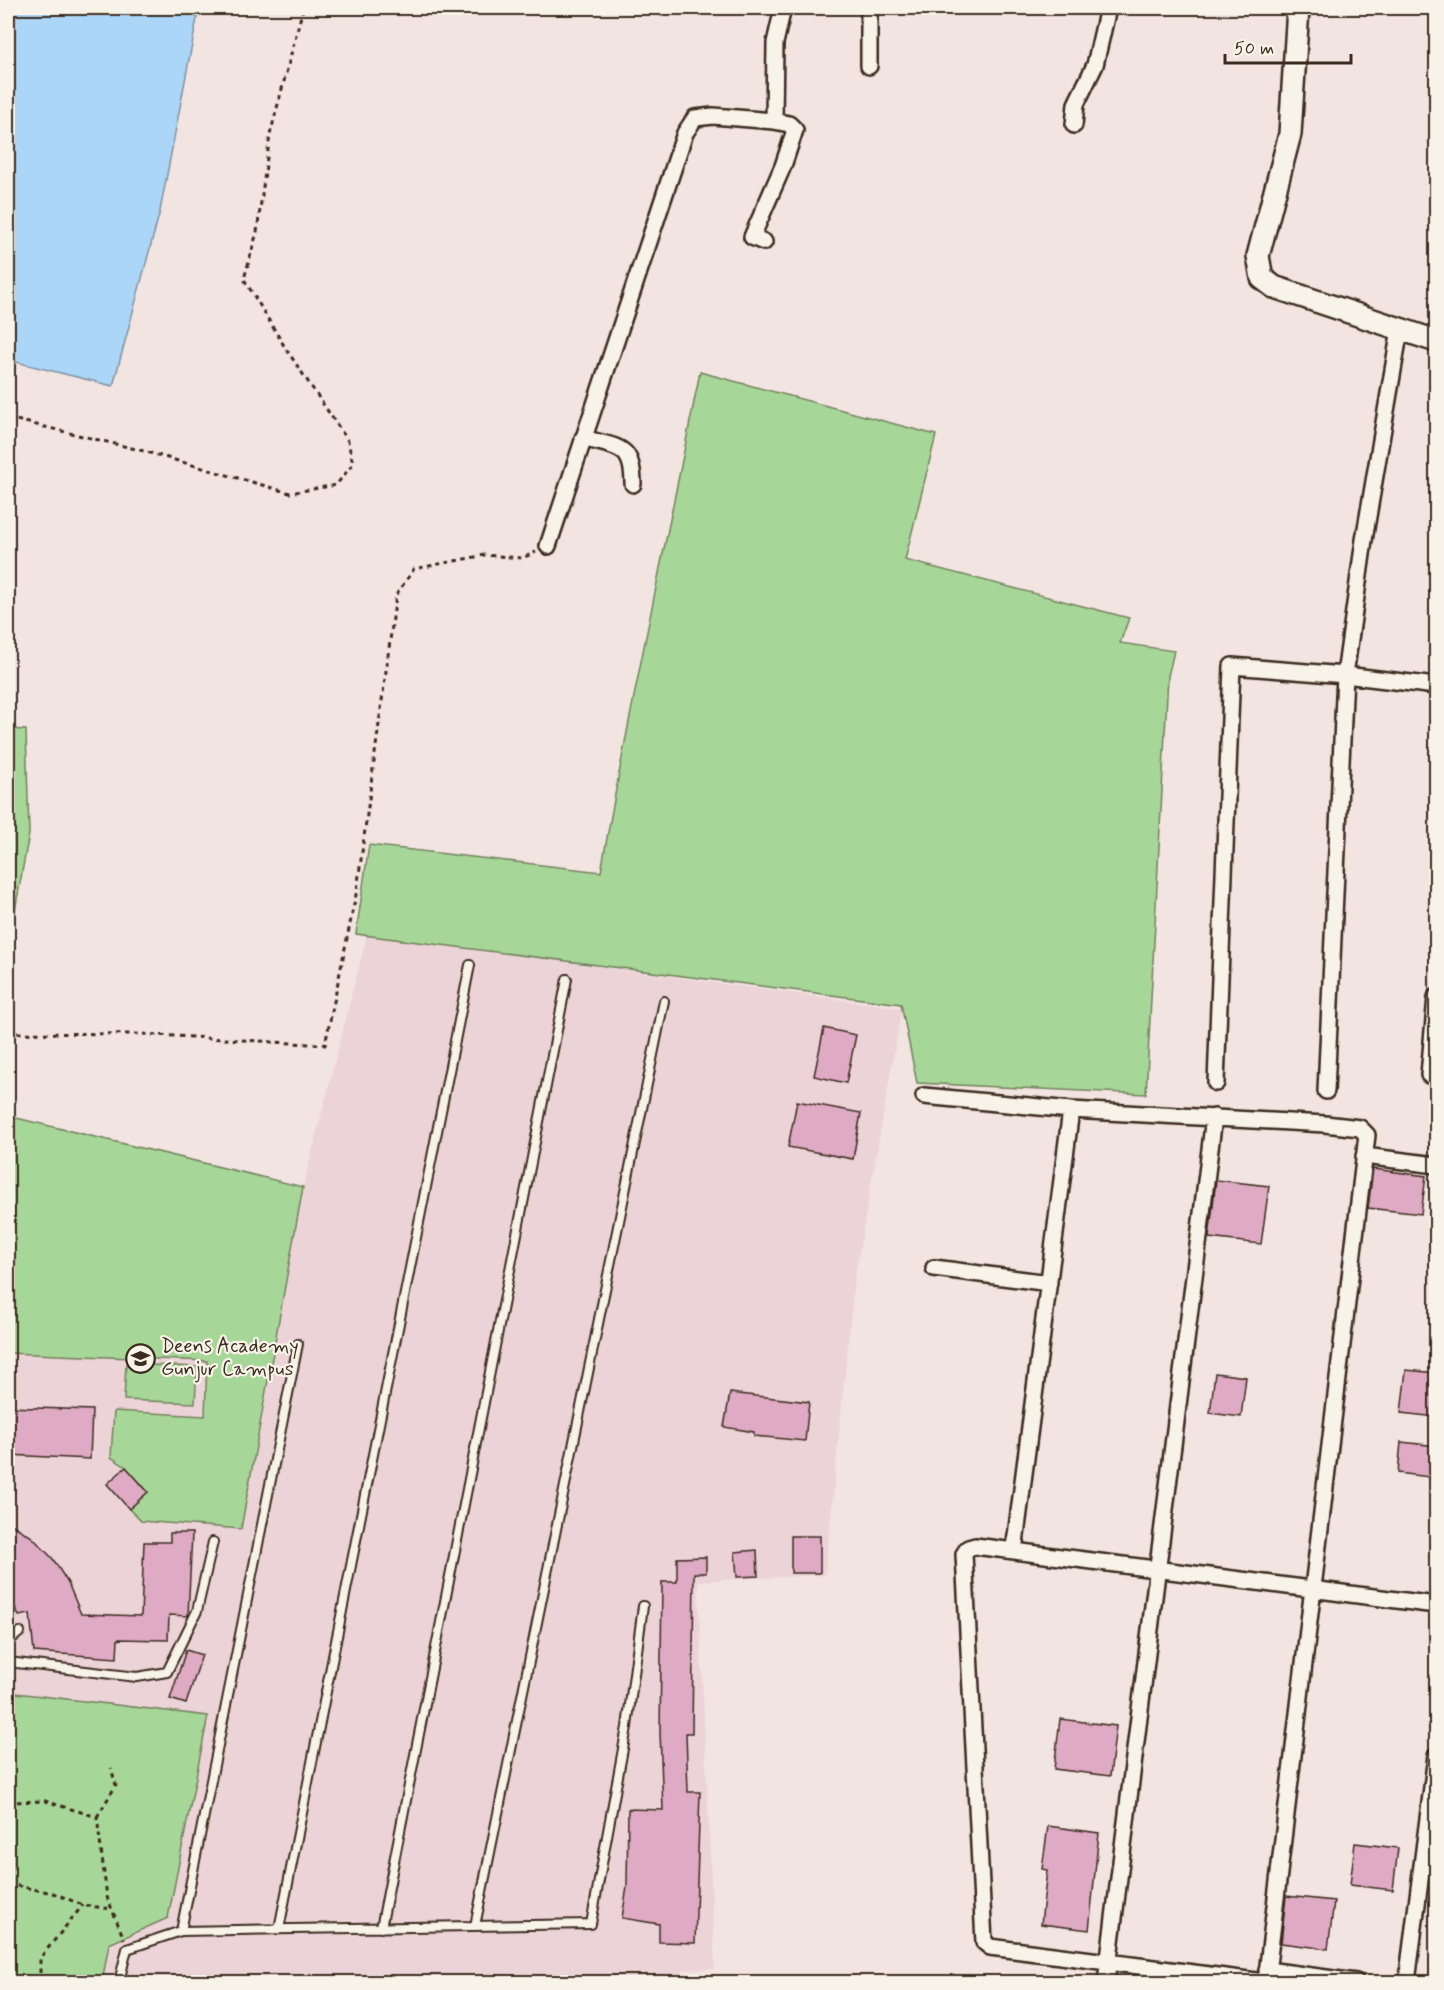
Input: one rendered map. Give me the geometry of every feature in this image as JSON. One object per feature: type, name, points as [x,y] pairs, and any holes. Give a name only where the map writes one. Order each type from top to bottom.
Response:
[{"type":"street","points":[[774,122],[775,43],[783,8]]},
{"type":"street","points":[[868,8],[869,66]]},
{"type":"street","points":[[1074,125],[1076,104],[1095,65],[1108,8]]},
{"type":"street","points":[[1298,8],[1290,134],[1258,256],[1262,278],[1274,287],[1437,342]]},
{"type":"street","points":[[548,546],[685,133],[695,118],[713,116],[774,122],[789,124],[795,130],[783,166],[752,237],[764,242]]},
{"type":"street","points":[[1326,1090],[1345,675],[1364,540],[1400,329]]},
{"type":"street","points":[[584,438],[624,451],[633,463],[633,484]]},
{"type":"street","points":[[1216,1083],[1232,666],[1345,675],[1437,686]]},
{"type":"street","points":[[1429,1075],[1437,997]]},
{"type":"street","points":[[924,1096],[1071,1110],[1214,1117],[1360,1128],[1367,1135],[1266,1978]]},
{"type":"street","points":[[1014,1551],[1071,1110]]},
{"type":"street","points":[[1106,1983],[1214,1117]]},
{"type":"street","points":[[1364,1156],[1437,1165]]},
{"type":"street","points":[[934,1268],[1049,1283]]},
{"type":"street","points":[[1356,1983],[1266,1978],[1108,1962],[990,1947],[984,1942],[964,1554],[968,1548],[975,1546],[1437,1605]]},
{"type":"street","points":[[1407,1983],[1437,1756]]},
{"type":"lane","points":[[279,1929],[470,965]]},
{"type":"lane","points":[[381,1928],[567,980]]},
{"type":"lane","points":[[476,1926],[664,1001]]},
{"type":"lane","points":[[181,1931],[298,1344]]},
{"type":"lane","points":[[8,1662],[137,1677],[167,1672],[197,1611],[213,1542]]},
{"type":"lane","points":[[119,1983],[129,1949],[181,1931],[591,1924],[627,1727],[643,1606]]},
{"type":"lane","points":[[8,1642],[20,1632]]},
{"type":"path","points":[[8,418],[140,450],[290,493],[336,485],[354,464],[348,441],[286,349],[244,279],[257,232],[270,135],[303,8]]},
{"type":"path","points":[[8,1033],[141,1034],[325,1045],[357,890],[396,595],[414,569],[485,555],[522,558],[548,546]]},
{"type":"path","points":[[111,1768],[116,1785],[97,1817],[107,1897],[129,1949]]},
{"type":"path","points":[[8,1802],[45,1801],[97,1817]]},
{"type":"path","points":[[8,1884],[52,1893],[83,1905],[111,1909]]},
{"type":"path","points":[[40,1983],[40,1958],[83,1905]]},
{"type":"shaded area","points":[[367,935],[902,1008],[854,1281],[825,1575],[698,1581],[715,1969],[683,1970],[680,1982],[8,1982],[8,1116],[303,1187]]},
{"type":"green space","points":[[700,372],[936,435],[905,560],[1129,618],[1120,643],[1174,651],[1168,676],[1146,1094],[917,1083],[901,1004],[356,934],[369,845],[601,872],[636,684]]},
{"type":"green space","points":[[8,729],[26,730],[29,834],[8,949]]},
{"type":"green space","points":[[8,1116],[303,1187],[241,1529],[141,1521],[129,1509],[148,1492],[126,1467],[111,1457],[114,1411],[205,1416],[207,1361],[8,1353]]},
{"type":"green space","points":[[126,1364],[197,1367],[195,1403],[124,1400]]},
{"type":"green space","points":[[8,1692],[208,1716],[168,1918],[109,1944],[102,1982],[8,1982]]},
{"type":"water","points":[[8,8],[199,8],[160,211],[113,386],[8,360]]},
{"type":"building","points":[[824,1028],[856,1035],[846,1083],[814,1076]]},
{"type":"building","points":[[797,1101],[861,1113],[853,1159],[788,1147]]},
{"type":"building","points":[[1373,1169],[1426,1176],[1421,1214],[1368,1208]]},
{"type":"building","points":[[1216,1180],[1269,1186],[1261,1244],[1209,1238]]},
{"type":"building","points":[[1406,1370],[1437,1373],[1437,1417],[1401,1413]]},
{"type":"building","points":[[1215,1373],[1246,1377],[1241,1417],[1210,1413]]},
{"type":"building","points":[[730,1393],[809,1402],[805,1441],[754,1436],[754,1432],[724,1427]]},
{"type":"building","points":[[8,1407],[92,1410],[90,1459],[8,1455]]},
{"type":"building","points":[[1401,1442],[1437,1446],[1437,1478],[1398,1473]]},
{"type":"building","points":[[126,1467],[148,1492],[129,1509],[107,1484]]},
{"type":"building","points":[[8,1522],[32,1537],[53,1559],[68,1583],[81,1614],[141,1616],[144,1542],[170,1542],[170,1533],[192,1533],[188,1616],[169,1615],[168,1640],[118,1639],[117,1658],[34,1652],[30,1614],[19,1616],[8,1593]]},
{"type":"building","points":[[791,1536],[820,1536],[820,1573],[791,1573]]},
{"type":"building","points":[[757,1550],[758,1576],[737,1577],[735,1552]]},
{"type":"building","points":[[706,1557],[706,1573],[694,1573],[692,1733],[686,1733],[688,1792],[700,1792],[695,1943],[659,1942],[659,1924],[622,1918],[627,1887],[628,1809],[663,1810],[660,1732],[662,1582],[677,1582],[677,1558]]},
{"type":"building","points":[[186,1650],[202,1655],[186,1704],[170,1699]]},
{"type":"building","points":[[1060,1719],[1116,1726],[1110,1776],[1054,1769]]},
{"type":"building","points":[[1048,1826],[1099,1833],[1089,1930],[1041,1924],[1047,1870],[1042,1869]]},
{"type":"building","points":[[1355,1843],[1398,1848],[1393,1890],[1350,1885]]},
{"type":"building","points":[[1286,1896],[1334,1901],[1328,1949],[1281,1943]]},
{"type":"place","name":"Deens Academy Gunjur Campus","points":[[140,1358]]}]
